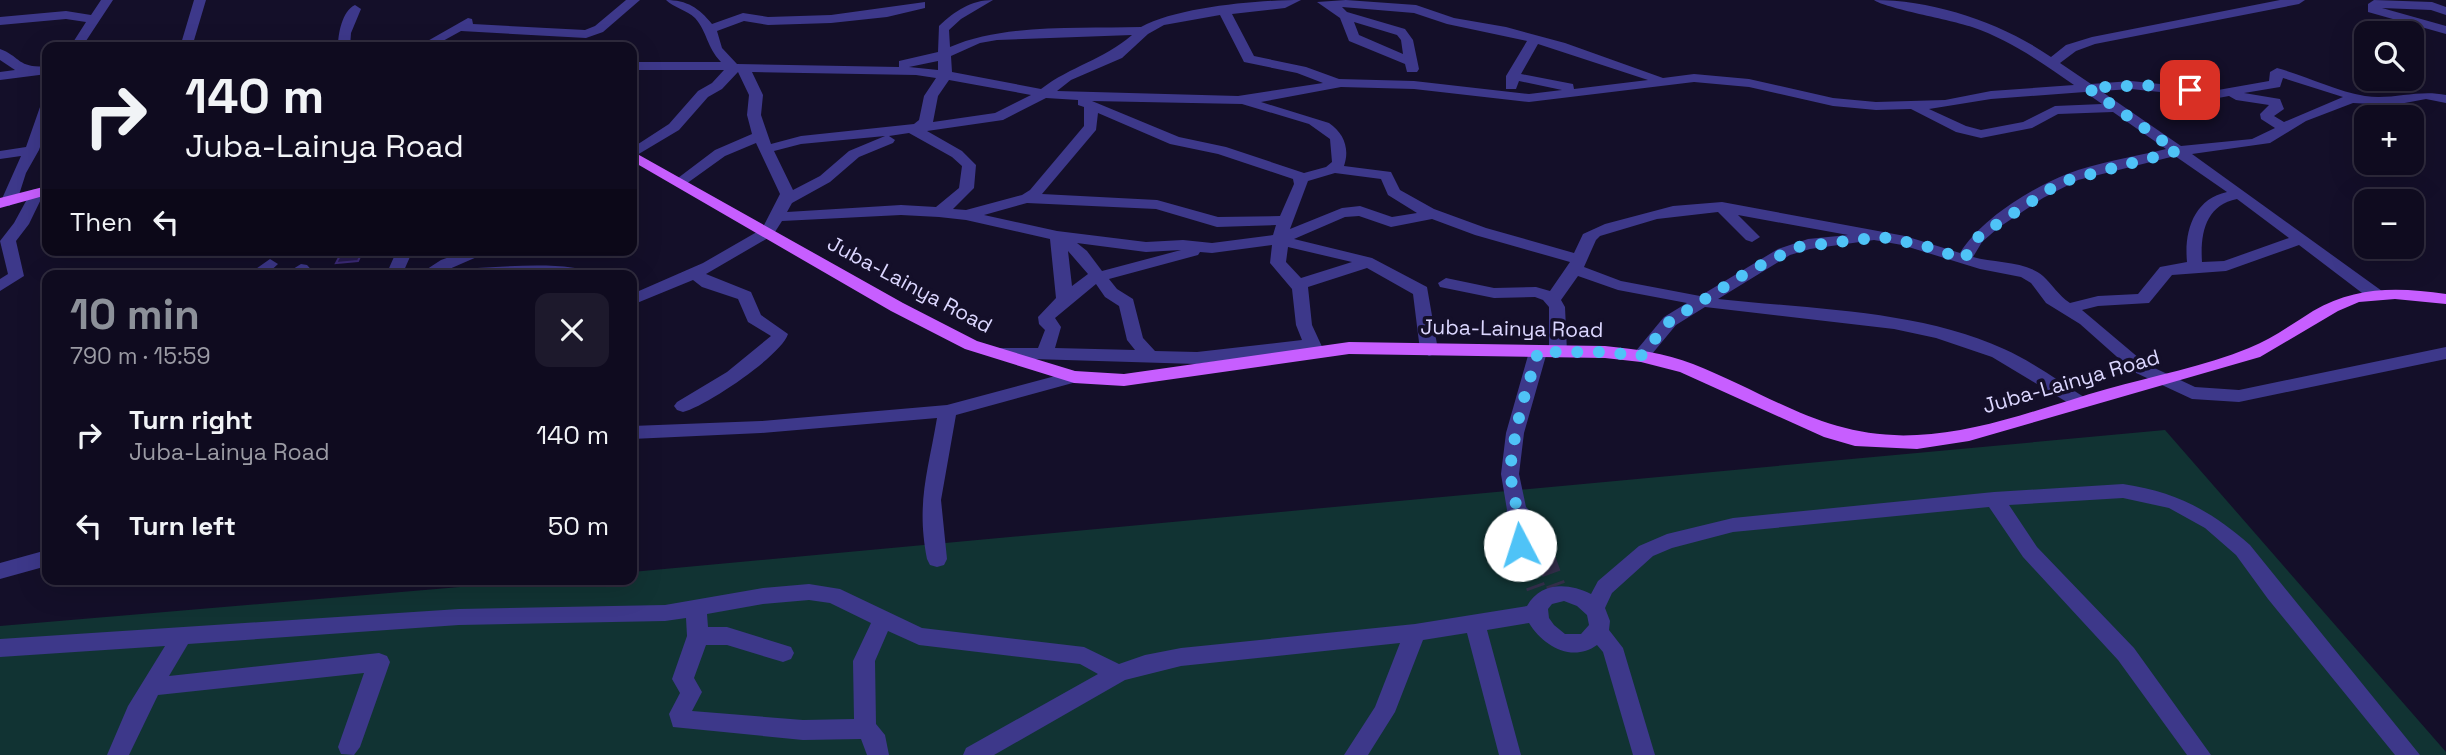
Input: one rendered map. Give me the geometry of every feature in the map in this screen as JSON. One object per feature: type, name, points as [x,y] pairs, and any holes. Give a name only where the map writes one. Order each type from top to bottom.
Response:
[{"type":"main road","name":"Juba-Lainya Road","points":[[637,157],[772,224],[897,307],[991,352],[1074,377],[1124,380],[1313,348],[1641,356],[1685,367],[1824,431],[1855,439],[1899,442],[1945,439],[2081,403],[2254,353],[2278,342],[2346,301],[2376,295],[2409,294],[2446,299]]},
{"type":"main road","points":[[4,202],[42,191]]},
{"type":"street","points":[[79,42],[107,0]]},
{"type":"street","points":[[187,42],[200,0]]},
{"type":"street","points":[[460,27],[586,34],[599,29],[634,0]]},
{"type":"street","points":[[637,298],[718,262],[772,224],[786,200],[786,187],[763,143],[754,116],[757,95],[738,68],[716,49],[710,29],[696,13],[671,0]]},
{"type":"street","points":[[943,29],[957,16],[987,0]]},
{"type":"street","points":[[681,181],[720,153],[763,143],[918,129],[998,117],[1044,94],[1066,77],[1117,54],[1144,31],[1175,18],[1217,7],[1285,4],[1295,0]]},
{"type":"street","points":[[1880,0],[1983,24],[2052,62],[2240,194],[2376,295]]},
{"type":"street","points":[[2052,62],[2071,48],[2155,27],[2299,0]]},
{"type":"street","points":[[1318,1],[1342,14],[1401,32],[1406,40],[1414,85]]},
{"type":"street","points":[[1318,1],[1416,9],[1451,21],[1506,31],[1572,49],[1650,77],[1717,78],[1852,104],[1945,104],[1991,95],[2143,85],[2275,102],[2277,109],[2267,114],[2268,120],[2285,128]]},
{"type":"street","points":[[710,29],[743,17],[768,21],[831,19],[894,12],[919,3],[943,29],[944,75],[931,96],[926,122],[918,129],[861,150],[825,178],[786,200]]},
{"type":"street","points":[[2443,26],[2373,6],[2431,3],[2446,11]]},
{"type":"street","points":[[1217,7],[1249,59],[1301,70],[1325,81],[1414,85],[1510,97],[1563,96],[1678,79]]},
{"type":"street","points":[[344,42],[345,33],[355,9]]},
{"type":"street","points":[[1342,14],[1350,23],[1349,31],[1354,38],[1411,62]]},
{"type":"street","points":[[0,21],[66,15],[94,19]]},
{"type":"street","points":[[432,42],[474,19]]},
{"type":"street","points":[[2424,28],[2443,26]]},
{"type":"street","points":[[2155,27],[2173,32]]},
{"type":"street","points":[[880,69],[945,54],[982,38],[1015,33],[1078,35],[1144,31]]},
{"type":"street","points":[[1510,97],[1513,76],[1534,40]]},
{"type":"street","points":[[0,52],[15,66],[42,70]]},
{"type":"street","points":[[637,66],[880,69],[944,75],[1067,96],[1244,100],[1340,83]]},
{"type":"street","points":[[637,151],[674,127],[703,94],[738,68]]},
{"type":"street","points":[[0,76],[42,70]]},
{"type":"street","points":[[2218,94],[2274,83],[2277,72],[2358,98],[2394,101],[2426,94],[2446,99]]},
{"type":"street","points":[[1513,76],[1536,83],[1597,91]]},
{"type":"street","points":[[2218,94],[2241,90]]},
{"type":"street","points":[[1067,96],[1175,141],[1222,150],[1301,178],[1334,169],[1386,175],[1396,195],[1436,214],[1576,264],[1618,285],[1703,302],[1894,324],[1938,333],[1998,353],[2081,403]]},
{"type":"street","points":[[1964,259],[1979,236],[2061,182],[2177,151],[2252,143],[2301,118],[2345,100],[2358,98]]},
{"type":"street","points":[[1244,100],[1273,112],[1312,121],[1334,133],[1338,142],[1339,159],[1334,169]]},
{"type":"street","points":[[1027,198],[1040,188],[1058,163],[1091,127],[1091,105]]},
{"type":"street","points":[[1914,106],[1961,129],[1981,134],[2026,125],[2051,111],[2061,109],[2116,108]]},
{"type":"street","points":[[4,202],[32,150],[42,121]]},
{"type":"street","points":[[918,129],[957,154],[967,162],[971,170],[971,180],[963,195],[939,212]]},
{"type":"street","points":[[0,155],[32,150]]},
{"type":"street","points":[[991,352],[1197,358],[1313,348],[1304,325],[1301,292],[1278,262],[1285,220],[1301,178]]},
{"type":"street","points":[[0,286],[16,276],[8,241],[42,191]]},
{"type":"street","points":[[2195,267],[2193,244],[2206,207],[2220,198],[2240,194]]},
{"type":"street","points":[[966,215],[1027,198],[1157,205],[1217,222],[1285,220]]},
{"type":"street","points":[[1722,207],[1752,237]]},
{"type":"street","points":[[1553,299],[1576,264],[1589,237],[1601,230],[1670,211],[1722,207],[1922,245],[1964,259],[2033,276],[2048,295],[2087,320],[2140,368],[2192,393],[2239,396],[2446,354]]},
{"type":"street","points":[[772,224],[901,210],[939,212],[966,215],[1057,236],[1146,247],[1184,245],[1204,248]]},
{"type":"street","points":[[1045,354],[1054,330],[1047,324],[1046,317],[1064,299],[1098,276],[1204,248],[1280,239],[1342,213],[1360,211],[1391,222],[1436,214]]},
{"type":"street","points":[[1057,236],[1074,247],[1111,293],[1128,303],[1135,340],[1152,358]]},
{"type":"street","points":[[1057,236],[1063,270],[1064,299]]},
{"type":"street","points":[[1641,356],[1670,321],[1751,270],[1797,247],[1881,237]]},
{"type":"street","points":[[1280,239],[1369,262],[1421,292],[1429,350]]},
{"type":"street","points":[[2067,309],[2098,301],[2143,299],[2166,271],[2226,266],[2302,239]]},
{"type":"street","points":[[435,270],[467,256]]},
{"type":"street","points":[[1297,285],[1369,262]]},
{"type":"street","points":[[262,270],[270,264]]},
{"type":"street","points":[[683,406],[736,375],[757,359],[780,334],[754,318],[745,296],[708,284],[693,273]]},
{"type":"street","points":[[1446,283],[1498,293],[1536,292],[1553,299],[1559,317],[1558,352]]},
{"type":"street","points":[[1535,557],[1514,523],[1517,510],[1510,474],[1521,408],[1538,352]]},
{"type":"street","points":[[637,433],[761,428],[947,411],[1074,377]]},
{"type":"street","points":[[937,559],[930,517],[936,464],[945,435],[947,411]]},
{"type":"street","points":[[1594,608],[1605,587],[1646,551],[1667,542],[1733,525],[1994,499],[2123,491],[2175,503],[2211,523],[2244,550],[2274,593],[2409,755]]},
{"type":"street","points":[[1994,499],[2030,552],[2126,654],[2200,755]]},
{"type":"street","points":[[0,571],[42,559]]},
{"type":"street","points":[[0,648],[445,618],[614,615],[696,608],[762,596],[809,592],[833,595],[919,636],[1084,656],[1117,674]]},
{"type":"street","points":[[974,755],[1117,674],[1144,664],[1181,657],[1415,633],[1475,624],[1546,598],[1583,599],[1594,608],[1600,622],[1598,632],[1584,642],[1563,642],[1542,629],[1546,598]]},
{"type":"street","points":[[696,608],[698,636],[683,679],[691,692],[680,714],[681,720],[803,730],[865,729],[874,735],[878,755]]},
{"type":"street","points":[[865,729],[864,661],[883,620]]},
{"type":"street","points":[[1475,624],[1510,755]]},
{"type":"street","points":[[1598,632],[1612,648],[1644,755]]},
{"type":"street","points":[[1355,755],[1384,712],[1415,633]]},
{"type":"street","points":[[118,755],[151,687],[159,679],[183,635]]},
{"type":"street","points":[[698,636],[727,636],[783,653]]},
{"type":"street","points":[[151,687],[379,662],[349,747]]},
{"type":"green space","points":[[2165,430],[2446,755],[0,755],[0,626],[482,585],[637,585],[637,572]]},
{"type":"building","points":[[340,256],[360,256],[358,261],[336,263]]},
{"type":"tunnel","points":[[1545,556],[1556,586]]},
{"type":"tunnel","points":[[1525,558],[1536,588]]},
{"type":"route","points":[[1520,545],[1514,523],[1517,510],[1510,474],[1512,452],[1521,408],[1538,352],[1605,352],[1641,356],[1670,321],[1751,270],[1784,252],[1808,244],[1881,237],[1922,245],[1964,259],[1979,236],[2061,182],[2177,151],[2088,88],[2143,85],[2190,90]]}]
